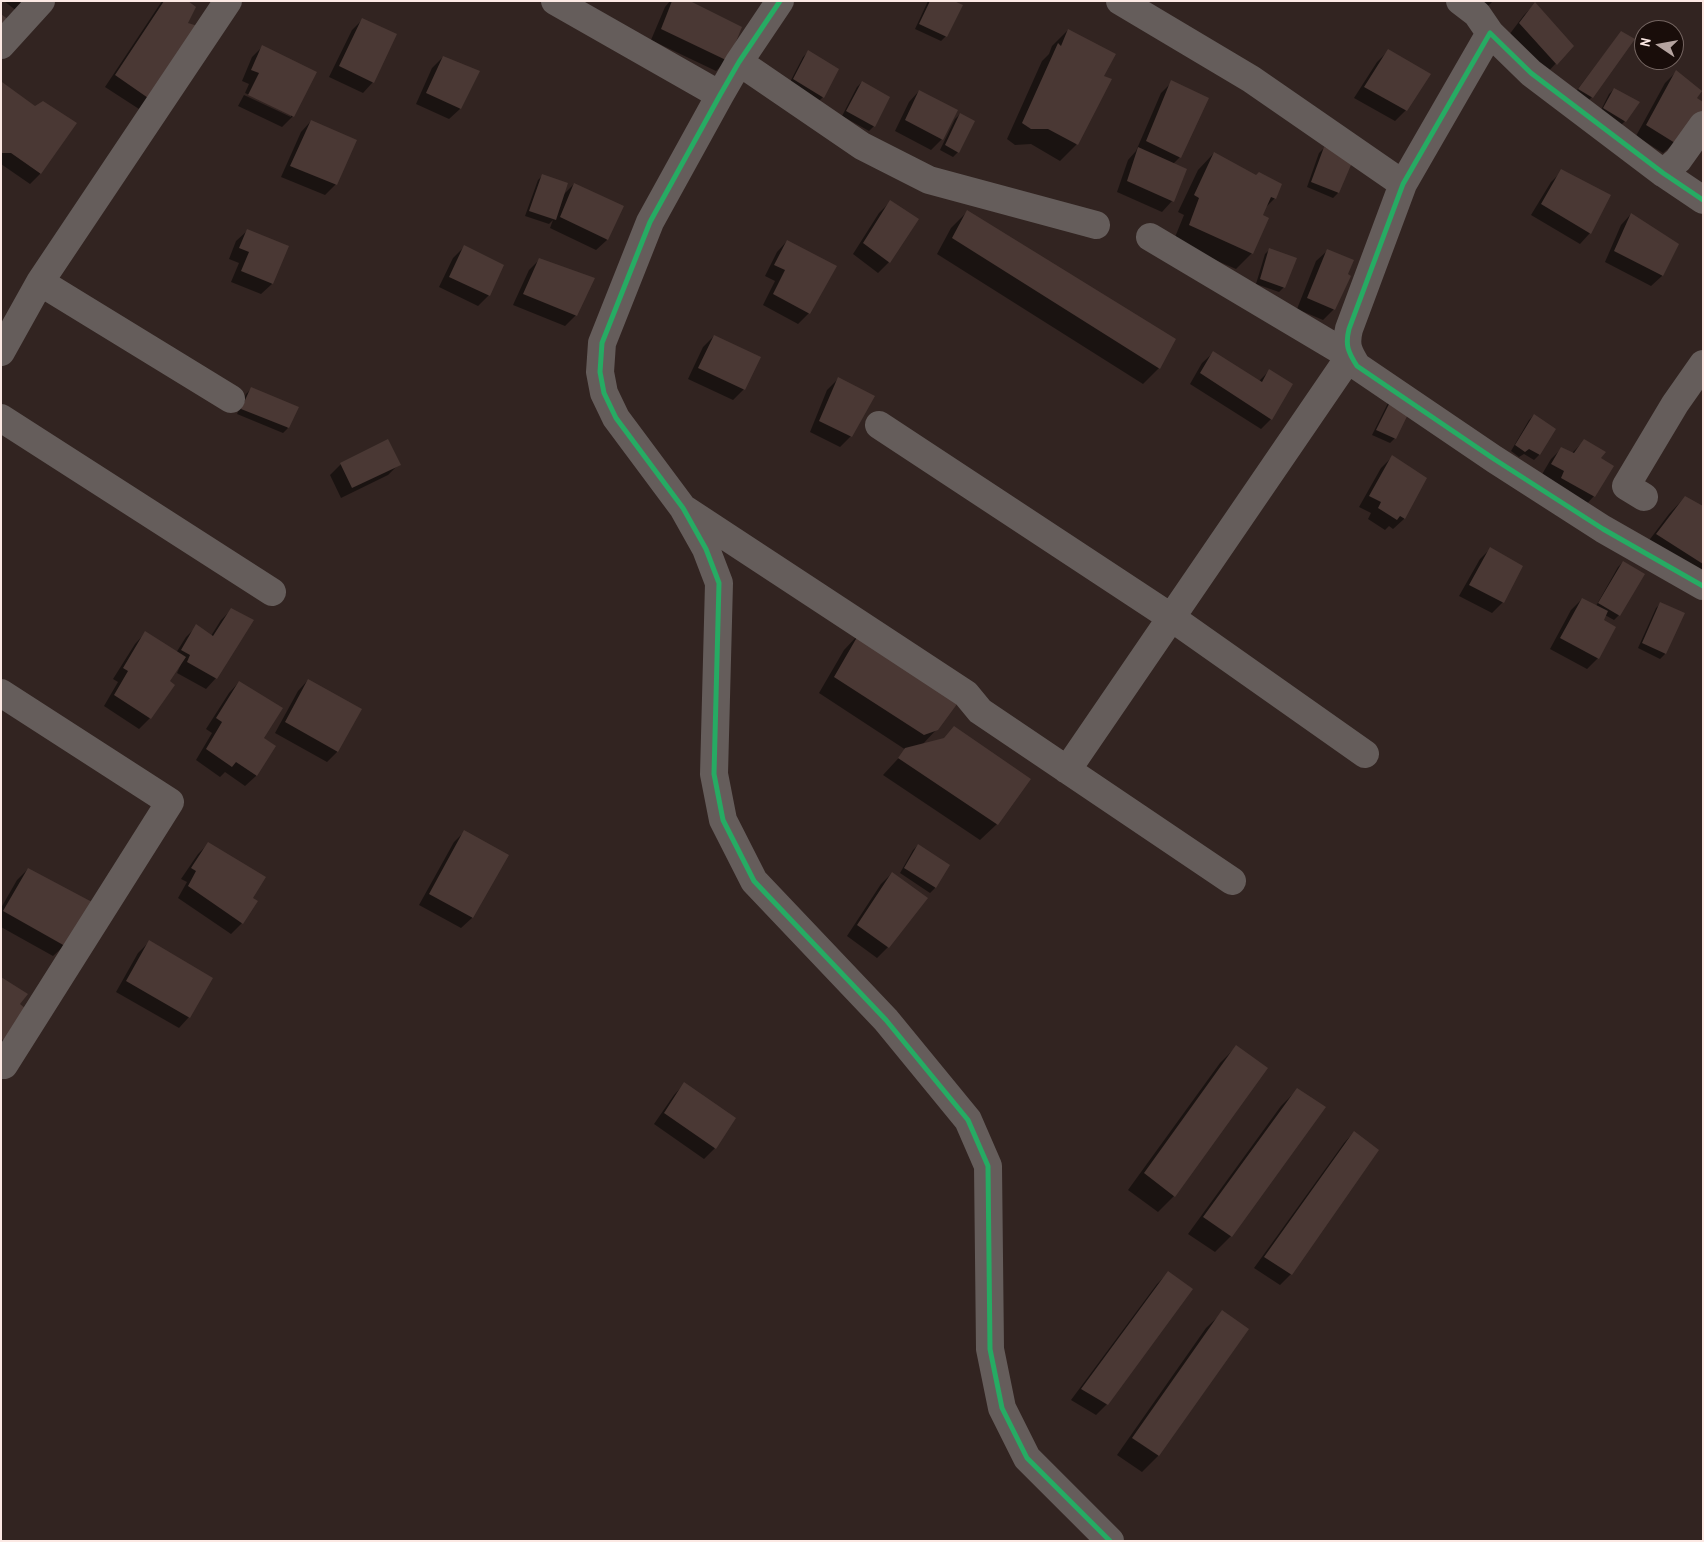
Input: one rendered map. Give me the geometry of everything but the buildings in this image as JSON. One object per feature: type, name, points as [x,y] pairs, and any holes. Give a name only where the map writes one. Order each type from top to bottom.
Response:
[{"type":"street","points":[[1,45],[41,1]]},
{"type":"street","points":[[1,352],[40,282],[228,1]]},
{"type":"street","points":[[555,1],[720,95]]},
{"type":"street","points":[[780,1],[739,62],[650,222],[602,343],[600,372],[604,393],[616,418],[683,508],[706,550],[719,583],[714,774],[723,820],[754,880],[886,1020],[968,1120],[988,1166],[990,1349],[1002,1408],[1026,1458],[1110,1541]]},
{"type":"street","points":[[1120,1],[1250,78],[1404,184]]},
{"type":"street","points":[[1460,1],[1477,14],[1490,34],[1530,73],[1663,173],[1703,200]]},
{"type":"street","points":[[1490,34],[1404,184],[1349,329],[1346,342],[1350,356],[1357,366],[1494,459],[1603,529],[1703,586]]},
{"type":"street","points":[[739,62],[862,146],[929,180],[1096,225]]},
{"type":"street","points":[[1663,173],[1678,160],[1703,125]]},
{"type":"street","points":[[1150,238],[1350,356]]},
{"type":"street","points":[[40,282],[231,399]]},
{"type":"street","points":[[1067,770],[1350,356]]},
{"type":"street","points":[[1644,498],[1626,486],[1675,404],[1703,364]]},
{"type":"street","points":[[1,418],[272,592]]},
{"type":"street","points":[[879,425],[1172,618],[1365,754]]},
{"type":"street","points":[[683,508],[966,694],[980,711],[1232,881]]},
{"type":"street","points":[[1,693],[170,802],[4,1065]]},
{"type":"cycle path","points":[[780,1],[739,62],[650,222],[602,343],[600,372],[604,393],[616,418],[683,508],[706,549],[719,583],[714,774],[723,820],[754,881],[886,1020],[968,1120],[988,1166],[990,1349],[1002,1408],[1027,1458],[1110,1541]]},
{"type":"cycle path","points":[[1703,200],[1663,173],[1531,73],[1490,33],[1403,184],[1349,329],[1347,340],[1349,352],[1357,366],[1494,459],[1603,529],[1703,586]]}]
